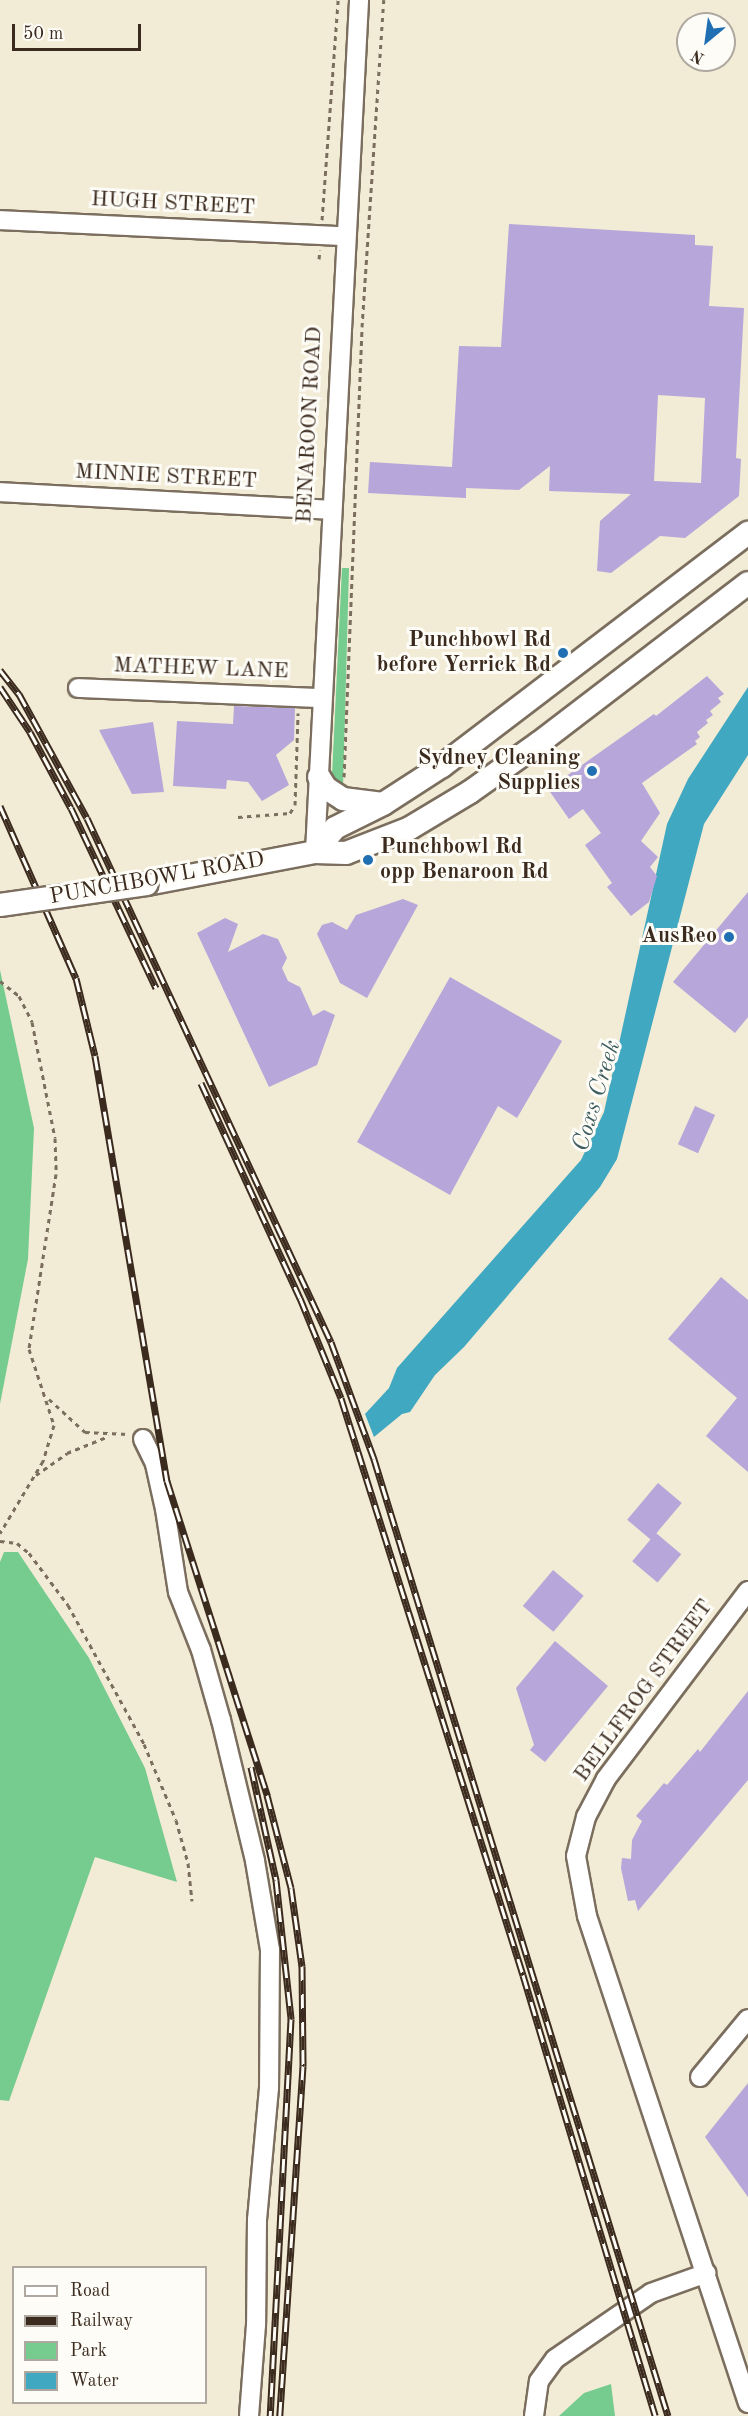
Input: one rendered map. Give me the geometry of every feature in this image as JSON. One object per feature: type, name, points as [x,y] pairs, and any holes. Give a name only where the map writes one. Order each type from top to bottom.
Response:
[{"type":"main road","points":[[315,852],[335,828],[383,804],[451,760],[748,533]]},
{"type":"main road","name":"PUNCHBOWL ROAD","points":[[0,905],[147,884],[315,852],[346,853],[365,847],[449,807],[748,583]]},
{"type":"main road","points":[[319,777],[326,788],[343,799],[383,804]]},
{"type":"street","name":"BENAROON ROAD","points":[[315,852],[344,236],[359,0]]},
{"type":"street","name":"HUGH STREET","points":[[0,220],[344,236]]},
{"type":"street","name":"MINNIE STREET","points":[[0,492],[330,510]]},
{"type":"street","name":"MATHEW LANE","points":[[78,688],[321,698]]},
{"type":"street","points":[[143,1438],[153,1457],[165,1509],[178,1592],[201,1650],[221,1720],[255,1861],[268,1938],[269,2077],[257,2218],[257,2306],[249,2416]]},
{"type":"street","name":"BELLFROG STREET","points":[[747,2397],[707,2273],[645,2099],[581,1896],[576,1856],[579,1838],[606,1779],[748,1591]]},
{"type":"street","points":[[700,2077],[748,2019]]},
{"type":"street","points":[[534,2416],[539,2381],[555,2359],[651,2293],[707,2273]]},
{"type":"path","points":[[319,259],[338,0]]},
{"type":"path","points":[[348,782],[342,762],[362,327],[384,0]]},
{"type":"path","points":[[238,817],[290,813],[295,805],[298,705]]},
{"type":"path","points":[[0,981],[20,996],[32,1022],[56,1138],[52,1208],[29,1349],[36,1378],[48,1398],[74,1425],[86,1432],[111,1436]]},
{"type":"path","points":[[0,1533],[33,1478],[52,1437],[54,1425],[48,1398]]},
{"type":"path","points":[[33,1478],[67,1453],[111,1436],[129,1434],[143,1438]]},
{"type":"path","points":[[0,1541],[17,1543],[29,1553],[68,1605],[144,1744],[176,1820],[188,1863],[192,1901]]},
{"type":"green space","points":[[342,568],[349,568],[343,788],[332,775]]},
{"type":"green space","points":[[0,970],[34,1128],[28,1259],[0,1404]]},
{"type":"green space","points":[[4,1552],[18,1552],[89,1658],[145,1768],[177,1882],[95,1857],[9,2101],[0,2100],[0,1562]]},
{"type":"green space","points":[[611,2384],[615,2416],[559,2416],[584,2393]]},
{"type":"water","points":[[748,687],[748,755],[704,824],[617,1159],[600,1187],[464,1347],[435,1375],[410,1412],[402,1414],[374,1437],[365,1414],[389,1388],[397,1368],[581,1160],[604,1112],[667,824],[688,779]]},
{"type":"building","points":[[509,224],[695,235],[695,245],[713,246],[709,306],[744,308],[736,458],[741,459],[739,496],[685,538],[660,536],[611,573],[597,571],[600,521],[631,494],[549,491],[550,466],[519,490],[466,488],[466,498],[368,493],[370,462],[452,467],[459,346],[501,347]],"holes":[[[658,395],[705,398],[701,483],[654,481]]]},
{"type":"building","points":[[707,676],[724,694],[718,698],[721,702],[710,711],[713,715],[706,720],[708,723],[697,732],[700,737],[695,741],[697,744],[642,783],[660,813],[641,841],[658,857],[650,867],[657,876],[649,902],[631,916],[607,887],[612,883],[585,845],[601,833],[583,809],[569,819],[548,789],[654,714],[656,716]]},
{"type":"building","points":[[234,706],[295,708],[294,740],[276,755],[289,785],[262,801],[248,782],[227,780],[226,789],[173,786],[177,721],[233,724]]},
{"type":"building","points":[[153,722],[164,792],[132,794],[99,730]]},
{"type":"building","name":"AusReo","points":[[748,892],[748,1017],[735,1033],[673,982]]},
{"type":"building","points":[[403,899],[418,905],[367,998],[340,983],[317,934],[322,925],[332,922],[347,930],[356,915]]},
{"type":"building","points":[[225,918],[238,924],[228,952],[263,934],[278,939],[287,958],[282,968],[288,981],[300,987],[313,1016],[324,1010],[335,1015],[317,1065],[269,1087],[197,933]]},
{"type":"building","points":[[450,977],[562,1041],[517,1118],[498,1106],[450,1195],[357,1142]]},
{"type":"building","points":[[695,1106],[715,1115],[698,1153],[678,1144]]},
{"type":"building","points":[[721,1277],[748,1300],[748,1472],[706,1436],[737,1398],[668,1339]]},
{"type":"building","points":[[658,1483],[682,1503],[651,1540],[627,1520]]},
{"type":"building","points":[[656,1533],[681,1554],[657,1583],[632,1561]]},
{"type":"building","points":[[553,1570],[584,1596],[553,1632],[523,1606]]},
{"type":"building","points":[[555,1641],[608,1686],[545,1762],[530,1750],[534,1745],[516,1688]]},
{"type":"building","points":[[748,1691],[748,1780],[638,1911],[635,1900],[628,1901],[621,1868],[622,1858],[631,1859],[632,1840],[642,1821],[636,1816],[664,1783],[667,1785],[698,1749],[700,1752]]},
{"type":"building","points":[[748,2083],[748,2197],[705,2137]]},
{"type":"railway","points":[[0,670],[19,694],[87,818],[331,1342],[374,1459],[668,2416]]},
{"type":"railway","points":[[0,687],[30,732],[71,808],[156,988]]},
{"type":"railway","points":[[0,806],[76,978],[95,1056],[167,1481],[267,1795],[291,1888],[302,1966],[303,2066],[280,2416]]},
{"type":"railway","points":[[201,1083],[300,1298],[341,1398],[523,1975],[655,2416]]},
{"type":"railway","points":[[251,1767],[276,1880],[291,2019],[270,2416]]},
{"type":"place","name":"Punchbowl Rd before Yerrick Rd","points":[[563,653]]},
{"type":"place","name":"Sydney Cleaning Supplies","points":[[592,771]]},
{"type":"place","name":"Punchbowl Rd opp Benaroon Rd","points":[[368,860]]},
{"type":"place","name":"AusReo","points":[[729,937]]},
{"type":"water label","name":"Coxs Creek","points":[[598,1096]]}]
